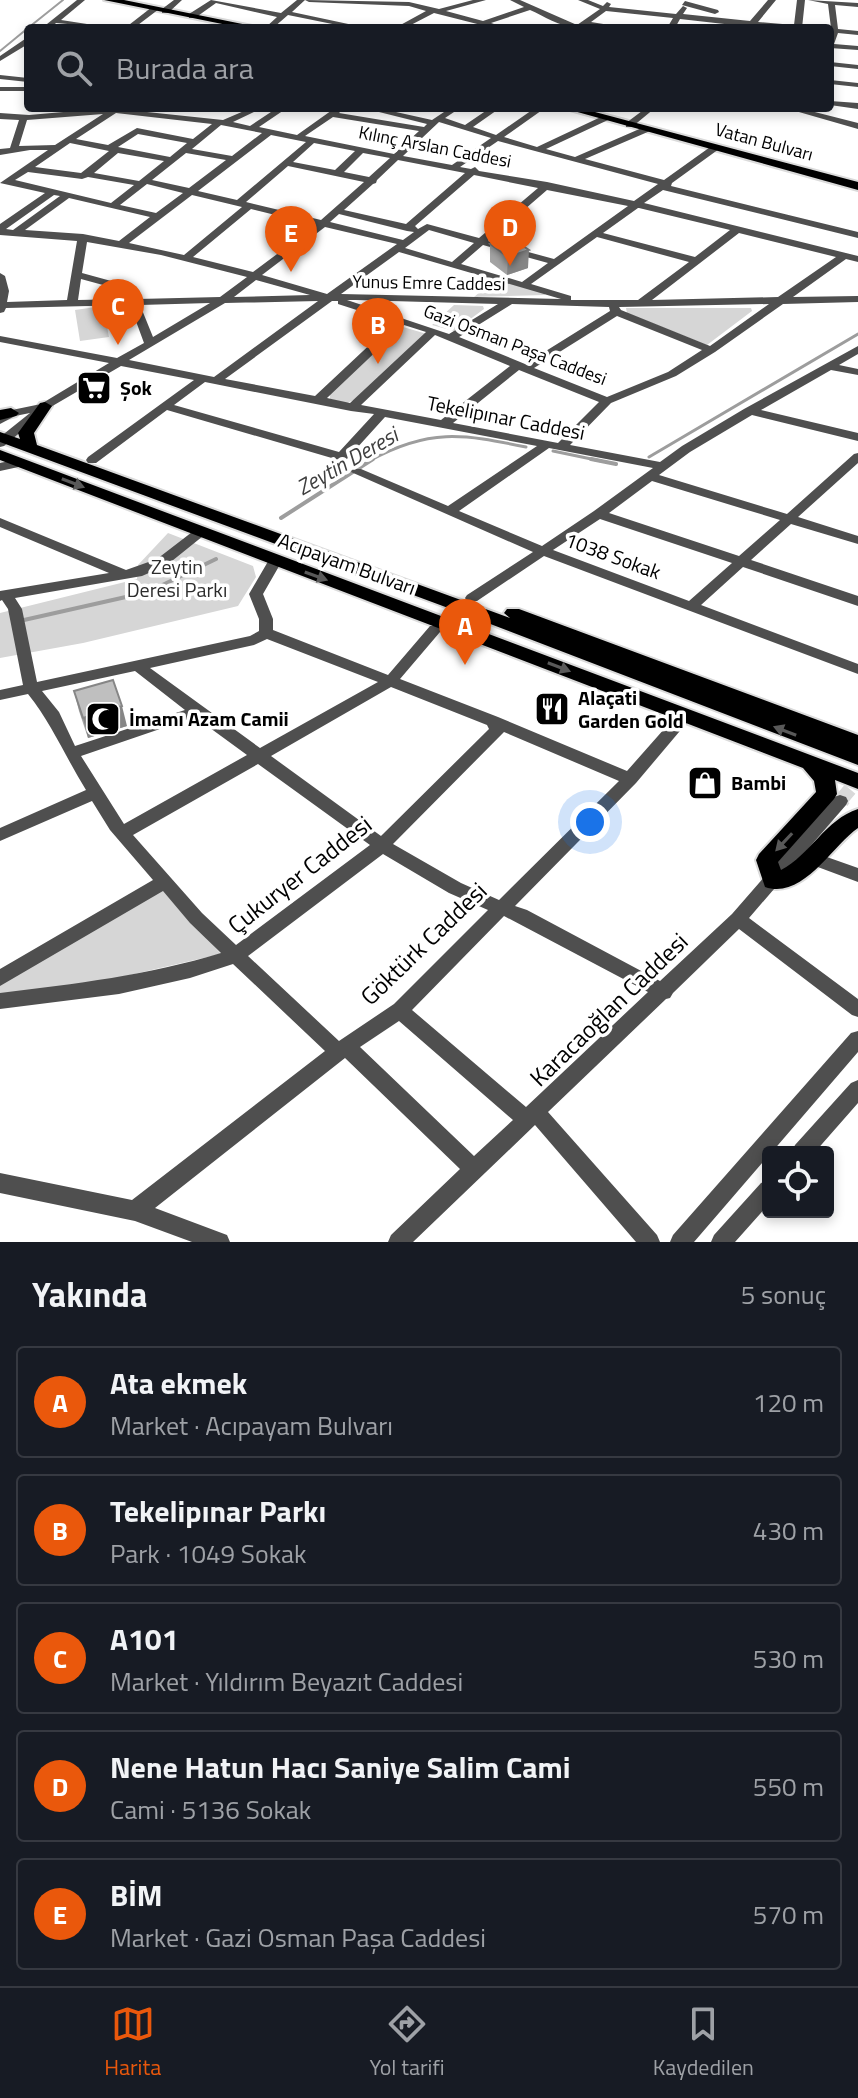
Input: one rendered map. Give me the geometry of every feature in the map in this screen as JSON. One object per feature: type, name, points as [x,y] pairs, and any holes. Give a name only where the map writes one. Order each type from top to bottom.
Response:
[{"type":"main road","points":[[109,0],[226,24]]},
{"type":"main road","name":"Vatan Bulvarı","points":[[583,112],[858,186]]},
{"type":"main road","points":[[45,406],[19,452],[92,460],[858,743]]},
{"type":"main road","name":"Acıpayam Bulvarı","points":[[1,443],[201,532],[858,781]]},
{"type":"main road","name":"Acıpayam Bulvarı","points":[[19,452],[465,608],[858,758]]},
{"type":"main road","points":[[809,762],[824,778],[827,794],[767,860],[773,881],[793,877],[805,856],[858,817]]},
{"type":"street","points":[[51,24],[81,0]]},
{"type":"street","points":[[136,24],[178,0]]},
{"type":"street","points":[[192,16],[216,0],[345,24],[368,1]]},
{"type":"street","points":[[231,4],[241,0]]},
{"type":"street","points":[[274,24],[301,0]]},
{"type":"street","points":[[309,0],[410,2],[487,24]]},
{"type":"street","points":[[409,24],[436,11],[482,0]]},
{"type":"street","points":[[514,0],[576,24]]},
{"type":"street","points":[[582,0],[605,9],[744,24]]},
{"type":"street","points":[[584,24],[605,9],[609,0]]},
{"type":"street","points":[[752,24],[772,0]]},
{"type":"street","points":[[798,24],[801,0]]},
{"type":"street","points":[[812,0],[858,5]]},
{"type":"street","points":[[674,24],[686,2],[748,24]]},
{"type":"street","points":[[831,2],[832,24]]},
{"type":"street","points":[[483,23],[531,7]]},
{"type":"street","points":[[55,21],[78,24]]},
{"type":"street","points":[[834,31],[858,33]]},
{"type":"street","points":[[834,45],[858,48]]},
{"type":"street","points":[[0,59],[24,47]]},
{"type":"street","points":[[834,64],[858,67]]},
{"type":"street","points":[[0,77],[24,80]]},
{"type":"street","points":[[834,82],[858,85]]},
{"type":"street","points":[[1,90],[24,89]]},
{"type":"street","points":[[834,103],[858,106]]},
{"type":"street","name":"Kılınç Arslan Caddesi","points":[[0,116],[24,118],[71,112]]},
{"type":"street","points":[[2,183],[72,141],[112,112]]},
{"type":"street","name":"Kılınç Arslan Caddesi","points":[[146,112],[456,166],[639,205],[858,259]]},
{"type":"street","points":[[114,205],[193,142],[221,123],[248,112]]},
{"type":"street","points":[[251,129],[277,112]]},
{"type":"street","points":[[299,137],[335,112]]},
{"type":"street","points":[[343,112],[467,127],[537,150],[581,158],[858,235]]},
{"type":"street","points":[[384,112],[433,124]]},
{"type":"street","points":[[1,443],[45,406],[223,300],[323,224],[450,112]]},
{"type":"street","points":[[458,112],[478,120]]},
{"type":"street","points":[[467,127],[490,112]]},
{"type":"street","points":[[456,166],[535,112]]},
{"type":"street","points":[[629,125],[646,112]]},
{"type":"street","points":[[808,112],[818,117],[858,123]]},
{"type":"street","points":[[14,149],[24,118]]},
{"type":"street","points":[[537,150],[605,118]]},
{"type":"street","points":[[581,158],[647,129]]},
{"type":"street","points":[[28,169],[82,176],[137,131],[193,142]]},
{"type":"street","points":[[120,245],[229,158],[269,132]]},
{"type":"street","points":[[185,259],[313,140]]},
{"type":"street","points":[[72,141],[171,160]]},
{"type":"street","points":[[525,284],[716,147]]},
{"type":"street","points":[[0,152],[58,148]]},
{"type":"street","points":[[337,174],[362,149]]},
{"type":"street","points":[[184,150],[229,158]]},
{"type":"street","points":[[286,163],[373,181]]},
{"type":"street","points":[[407,228],[475,170]]},
{"type":"street","points":[[87,174],[190,189],[401,246],[453,266],[525,284],[579,302]]},
{"type":"street","points":[[670,182],[858,226]]},
{"type":"street","points":[[2,183],[53,191],[156,216]]},
{"type":"street","points":[[453,266],[547,185]]},
{"type":"street","points":[[0,230],[53,191]]},
{"type":"street","points":[[16,232],[68,195]]},
{"type":"street","points":[[338,211],[481,242],[555,262]]},
{"type":"street","points":[[92,460],[165,406],[331,298],[424,229]]},
{"type":"street","points":[[640,304],[738,229]]},
{"type":"street","name":"Gazi Osman Paşa Caddesi","points":[[0,230],[83,237],[253,275],[433,331],[607,401],[672,374],[844,256]]},
{"type":"street","points":[[596,234],[694,260]]},
{"type":"street","points":[[72,302],[83,237]]},
{"type":"street","points":[[76,275],[129,289],[150,345]]},
{"type":"street","points":[[0,276],[4,291],[1,306]]},
{"type":"street","name":"Yunus Emre Caddesi","points":[[1,306],[331,298],[579,302],[615,308],[640,304],[858,299]]},
{"type":"street","points":[[450,338],[510,301]]},
{"type":"street","points":[[444,424],[522,366],[615,308],[711,350]]},
{"type":"street","points":[[317,401],[402,321]]},
{"type":"street","points":[[351,408],[433,331]]},
{"type":"street","name":"Tekelipınar Caddesi","points":[[0,339],[554,446],[656,471],[789,519],[858,540]]},
{"type":"street","points":[[472,598],[748,411],[858,349]]},
{"type":"street","points":[[829,366],[858,372]]},
{"type":"street","points":[[450,511],[554,446],[607,401]]},
{"type":"street","points":[[3,414],[45,406]]},
{"type":"street","points":[[165,406],[342,457],[382,413]]},
{"type":"street","points":[[748,411],[858,437]]},
{"type":"street","points":[[837,432],[858,445]]},
{"type":"street","points":[[692,606],[744,563],[858,457]]},
{"type":"street","name":"1038 Sokak","points":[[357,472],[543,551],[858,669]]},
{"type":"street","points":[[599,514],[858,601]]},
{"type":"street","points":[[4,527],[125,575]]},
{"type":"street","points":[[3,596],[125,575],[162,562],[201,532]]},
{"type":"street","points":[[266,633],[266,619],[256,594],[275,561]]},
{"type":"street","points":[[3,596],[15,609],[31,687],[54,716],[95,793],[163,883],[238,959],[475,1170]]},
{"type":"street","points":[[123,833],[391,681],[435,629]]},
{"type":"street","points":[[0,695],[254,640],[266,633]]},
{"type":"street","points":[[266,633],[630,779]]},
{"type":"street","points":[[137,665],[194,712],[375,842],[499,908],[521,915],[664,992]]},
{"type":"street","points":[[71,753],[194,712]]},
{"type":"street","name":"Göktürk Caddesi","points":[[135,1211],[343,1050],[400,1010],[630,779],[685,715]]},
{"type":"street","name":"Çukuryer Caddesi","points":[[0,1001],[129,984],[238,959],[375,842],[495,725]]},
{"type":"street","points":[[0,835],[95,793]]},
{"type":"street","points":[[840,801],[805,856],[858,875]]},
{"type":"street","name":"Karacaoğlan Caddesi","points":[[398,1242],[664,992],[773,881]]},
{"type":"street","points":[[0,978],[163,883]]},
{"type":"street","points":[[738,919],[858,1009]]},
{"type":"street","points":[[400,1010],[532,1116],[650,1242]]},
{"type":"street","points":[[680,1242],[858,1039]]},
{"type":"street","points":[[807,1146],[858,1089]]},
{"type":"street","points":[[0,1183],[135,1211],[220,1242]]},
{"type":"street","points":[[721,1242],[762,1197]]},
{"type":"green space","points":[[495,279],[544,293],[545,295],[474,297]]},
{"type":"green space","points":[[454,305],[483,306],[484,309],[454,331],[432,325]]},
{"type":"green space","points":[[103,306],[109,337],[80,341],[75,310]]},
{"type":"green space","points":[[626,308],[751,308],[752,311],[707,345],[627,313]]},
{"type":"green space","points":[[403,327],[427,334],[354,400],[347,403],[330,399],[330,393]]},
{"type":"green space","name":"Zeytin Deresi Parkı","points":[[168,533],[253,566],[256,577],[238,606],[83,643],[0,658],[0,613],[137,579],[138,565]]},
{"type":"green space","points":[[163,889],[221,954],[91,984],[0,994],[0,980]]},
{"type":"building","points":[[511,238],[529,250],[508,257],[490,244]]},
{"type":"building","points":[[113,680],[122,706],[83,718],[74,691]]},
{"type":"waterway","points":[[33,24],[63,0]]},
{"type":"waterway","points":[[0,51],[24,31]]},
{"type":"waterway","name":"Zeytin Deresi","points":[[649,457],[858,334]]},
{"type":"waterway","name":"Zeytin Deresi","points":[[369,461],[410,443],[446,437],[483,439],[526,447]]},
{"type":"waterway","name":"Zeytin Deresi","points":[[553,451],[601,461]]},
{"type":"waterway","name":"Zeytin Deresi","points":[[281,518],[373,459]]},
{"type":"waterway","name":"Zeytin Deresi","points":[[591,459],[601,461]]},
{"type":"waterway","name":"Zeytin Deresi","points":[[601,461],[616,464]]},
{"type":"waterway","name":"Zeytin Deresi","points":[[24,620],[148,592],[216,559]]},
{"type":"tunnel","points":[[841,800],[858,780]]},
{"type":"place","name":"Nene Hatun Hacı Saniye Salim Cami","points":[[510,266]]},
{"type":"place","name":"BİM","points":[[291,272]]},
{"type":"place","name":"A101","points":[[118,345]]},
{"type":"place","name":"Tekelipınar Parkı","points":[[378,364]]},
{"type":"place","name":"Şok","points":[[94,388]]},
{"type":"place","name":"Ata ekmek","points":[[465,665]]},
{"type":"place","name":"Alaçati Garden Gold","points":[[552,709]]},
{"type":"place","name":"İmamı Azam Camii","points":[[103,719]]},
{"type":"place","name":"Bambi","points":[[705,783]]}]
